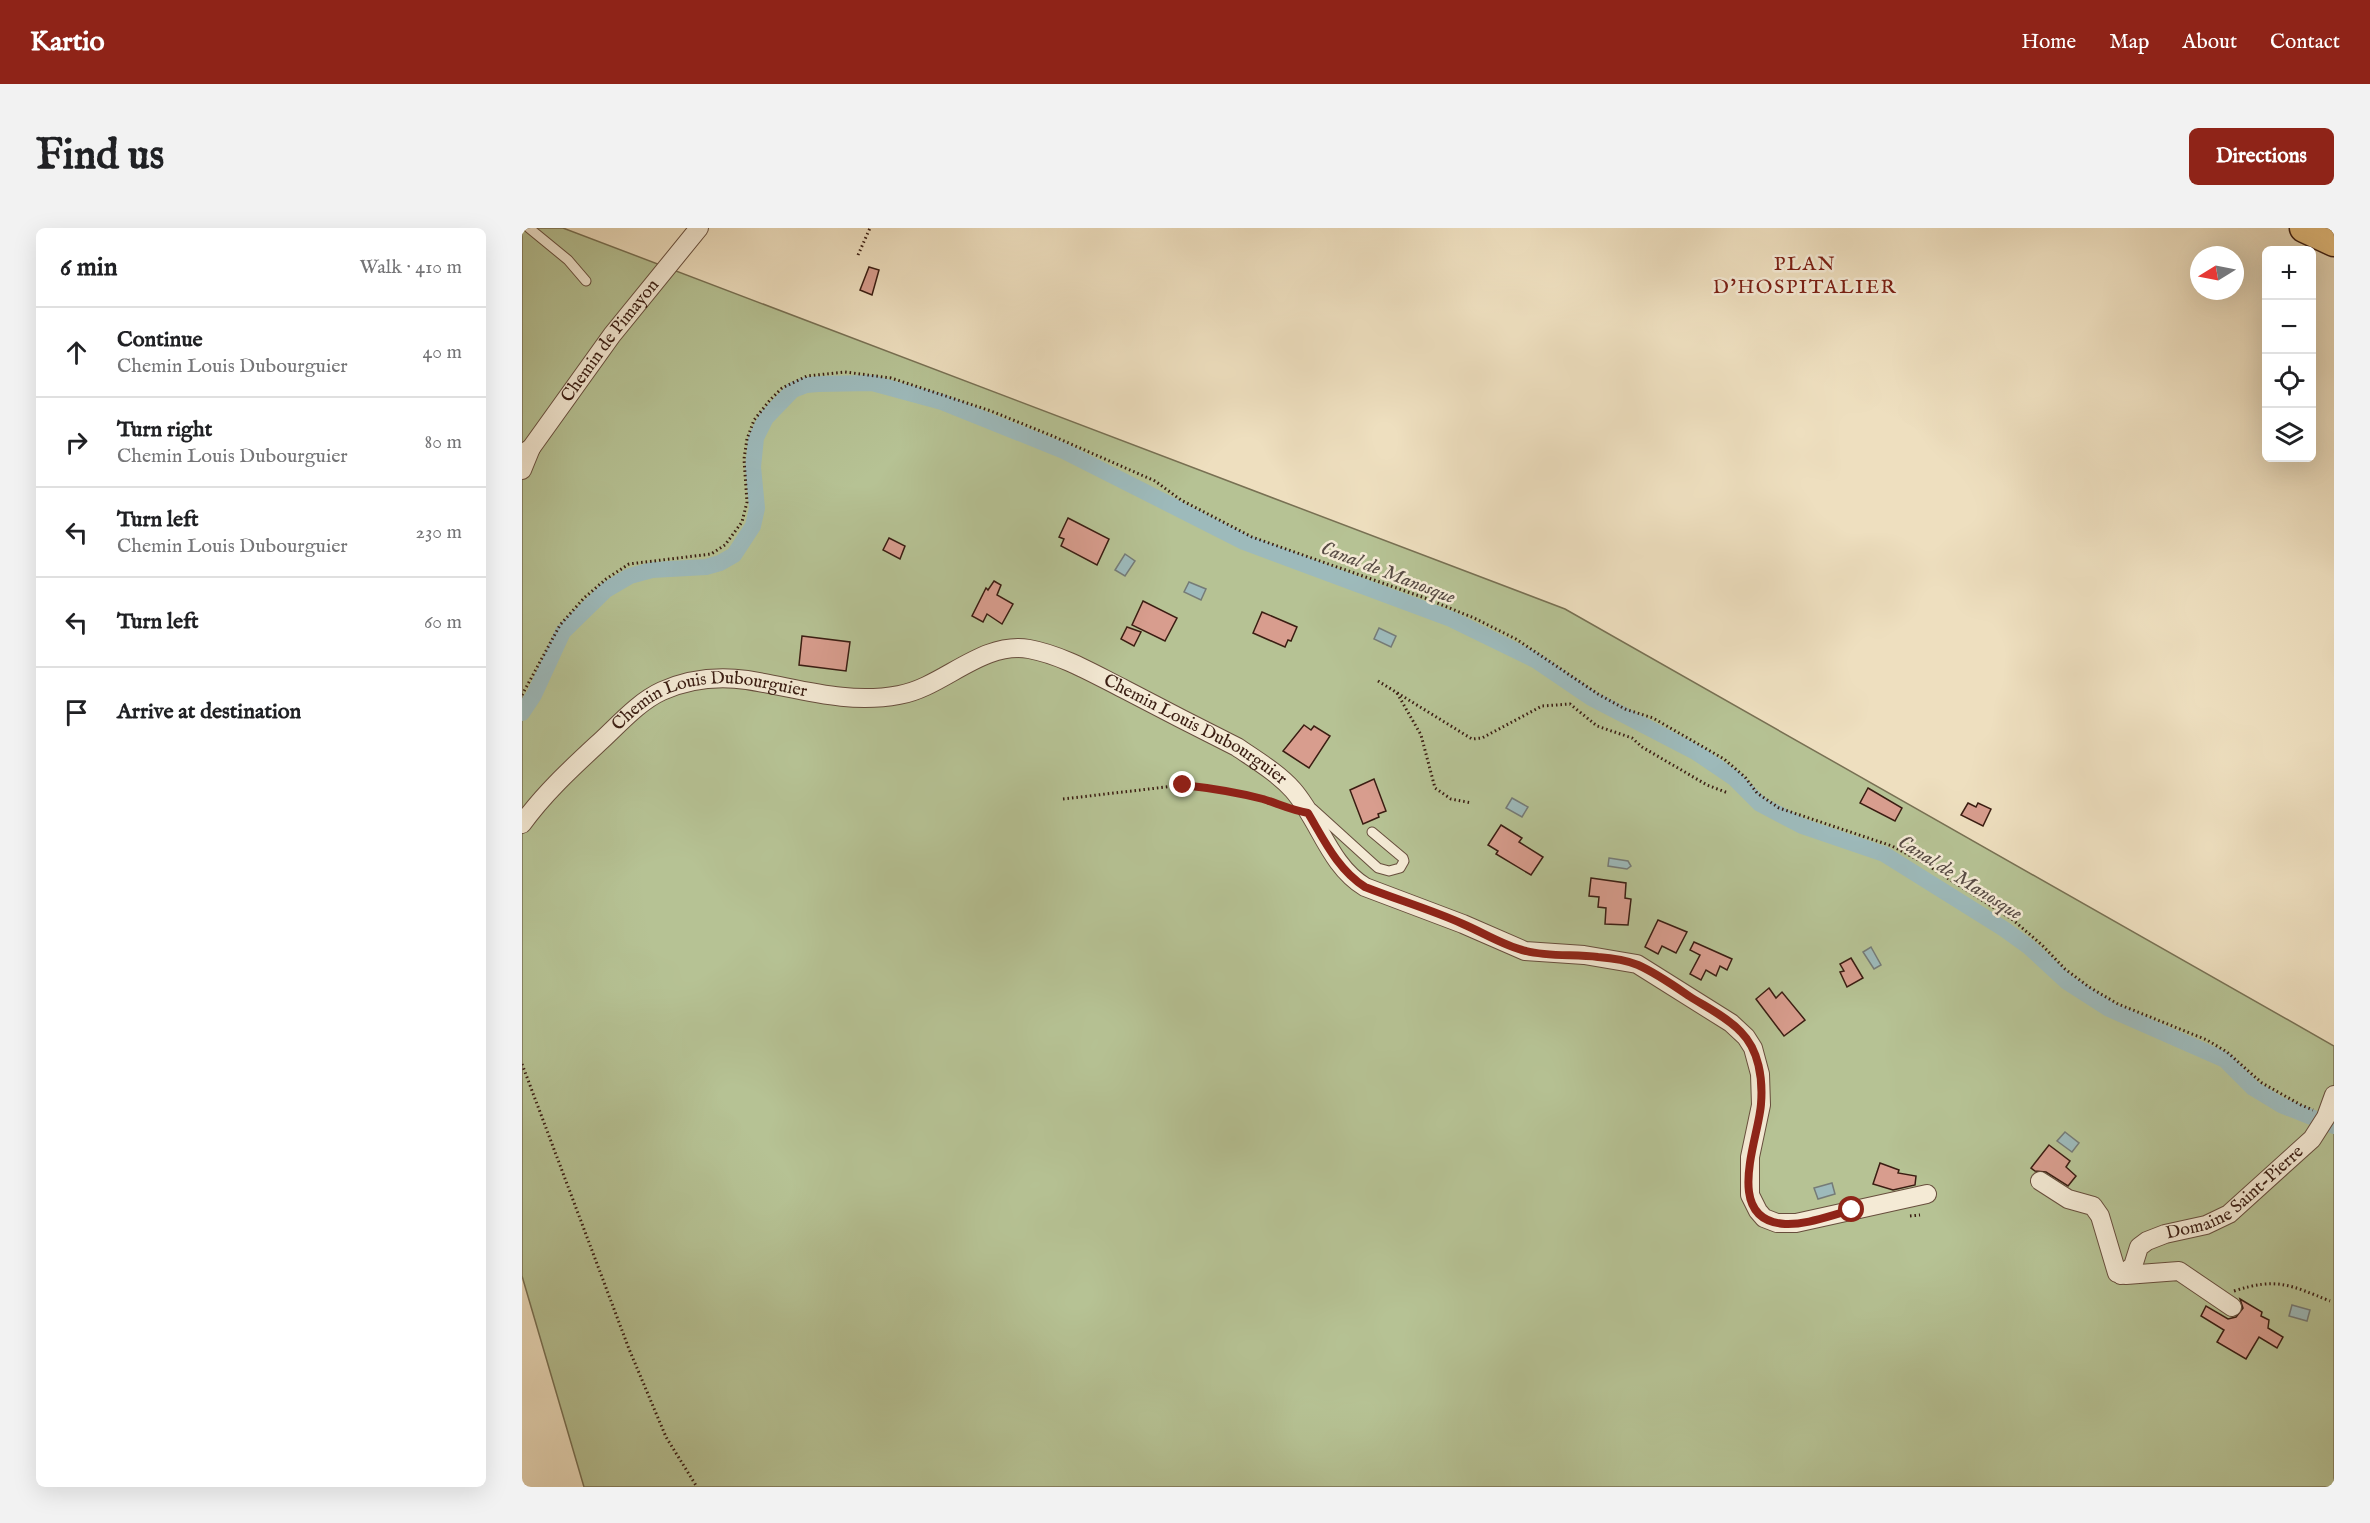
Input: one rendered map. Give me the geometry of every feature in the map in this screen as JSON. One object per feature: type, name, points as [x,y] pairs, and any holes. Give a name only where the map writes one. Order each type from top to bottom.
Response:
[{"type":"main road","points":[[2304,228],[2334,242]]},
{"type":"street","name":"Chemin de Pimayon","points":[[525,454],[606,343],[699,228]]},
{"type":"street","points":[[522,470],[525,454]]},
{"type":"street","name":"Chemin Louis Dubourguier","points":[[522,824],[543,797],[621,722],[644,702],[673,686],[718,678],[746,680],[840,698],[886,698],[902,695],[937,681],[986,655],[1015,648],[1041,652],[1069,662],[1237,747],[1285,782],[1304,806],[1344,871],[1365,887],[1525,951],[1598,957],[1637,964],[1739,1029],[1753,1048],[1760,1074],[1761,1105],[1750,1157],[1749,1186],[1752,1202],[1764,1218],[1777,1223],[1796,1223],[1927,1194]]},
{"type":"street","name":"Domaine Saint-Pierre","points":[[2121,1275],[2133,1266],[2139,1247],[2147,1241],[2165,1234],[2205,1225],[2229,1214],[2297,1154],[2324,1120],[2334,1095]]},
{"type":"street","points":[[2040,1181],[2068,1199],[2093,1206],[2100,1216],[2115,1269],[2121,1275],[2180,1271],[2232,1307]]},
{"type":"lane","points":[[529,228],[568,260],[586,281]]},
{"type":"lane","points":[[1304,806],[1321,816],[1372,864],[1383,871],[1400,868],[1404,861],[1403,858],[1372,832]]},
{"type":"path","points":[[858,255],[870,228]]},
{"type":"path","points":[[522,695],[560,625],[584,598],[606,579],[629,564],[711,554],[725,545],[742,522],[747,502],[744,459],[747,439],[754,420],[782,388],[807,376],[845,372],[891,378],[991,411],[1055,437],[1155,481],[1181,500],[1251,537],[1425,598],[1516,639],[1598,694],[1625,709],[1653,718],[1724,759],[1745,777],[1757,793],[1779,808],[1892,846],[1924,863],[2013,920],[2065,969],[2089,987],[2118,1004],[2207,1040],[2227,1052],[2262,1083],[2324,1120]]},
{"type":"path","points":[[1378,681],[1472,740],[1482,738],[1542,706],[1570,704],[1597,726],[1632,738],[1642,747],[1707,785],[1728,794]]},
{"type":"path","points":[[1396,692],[1421,735],[1435,788],[1451,799],[1472,803]]},
{"type":"path","points":[[1063,799],[1183,785],[1242,794],[1289,810],[1304,806]]},
{"type":"path","points":[[522,1064],[629,1349],[666,1437],[697,1487]]},
{"type":"path","points":[[2209,1291],[2224,1293],[2257,1284],[2277,1283],[2292,1285],[2330,1301]]},
{"type":"green space","points":[[522,228],[563,228],[1565,609],[2334,1046],[2334,1487],[584,1487],[522,1276]]},
{"type":"water","points":[[1125,554],[1135,561],[1125,576],[1115,570]]},
{"type":"water","points":[[1189,582],[1206,589],[1201,600],[1184,592]]},
{"type":"water","points":[[1379,628],[1396,636],[1391,647],[1374,639]]},
{"type":"water","points":[[1512,798],[1528,807],[1522,817],[1506,808]]},
{"type":"water","points":[[1609,858],[1628,861],[1631,866],[1627,869],[1608,866]]},
{"type":"water","points":[[1871,947],[1881,965],[1874,969],[1863,952]]},
{"type":"water","points":[[2065,1132],[2079,1143],[2072,1152],[2057,1141]]},
{"type":"water","points":[[1832,1183],[1835,1194],[1818,1199],[1814,1188]]},
{"type":"water","points":[[2292,1305],[2310,1310],[2307,1321],[2289,1316]]},
{"type":"building","points":[[869,267],[879,270],[872,295],[860,290]]},
{"type":"building","points":[[1068,518],[1109,539],[1097,565],[1061,546],[1064,539],[1059,537]]},
{"type":"building","points":[[889,538],[905,546],[900,559],[883,550]]},
{"type":"building","points":[[994,581],[1001,585],[997,595],[1013,604],[1002,624],[987,614],[983,622],[972,616],[986,588],[988,590]]},
{"type":"building","points":[[1143,601],[1177,618],[1165,641],[1132,625]]},
{"type":"building","points":[[1262,612],[1297,627],[1291,641],[1288,640],[1285,647],[1253,633]]},
{"type":"building","points":[[1127,627],[1141,632],[1134,646],[1121,639]]},
{"type":"building","points":[[802,636],[850,642],[846,671],[799,665]]},
{"type":"building","points":[[1304,725],[1311,730],[1314,726],[1330,736],[1309,768],[1283,751]]},
{"type":"building","points":[[1374,779],[1386,811],[1363,824],[1350,790]]},
{"type":"building","points":[[1868,788],[1902,808],[1895,821],[1860,803]]},
{"type":"building","points":[[1968,803],[1976,807],[1978,803],[1991,809],[1983,826],[1961,815]]},
{"type":"building","points":[[1501,825],[1522,838],[1519,842],[1543,857],[1531,875],[1496,854],[1498,851],[1488,845]]},
{"type":"building","points":[[1591,878],[1626,883],[1625,898],[1631,899],[1628,925],[1605,924],[1606,908],[1598,907],[1599,897],[1589,896]]},
{"type":"building","points":[[1658,920],[1687,932],[1676,953],[1662,946],[1658,954],[1645,947]]},
{"type":"building","points":[[1694,942],[1732,959],[1727,970],[1720,966],[1716,976],[1706,970],[1701,980],[1690,974],[1700,955],[1690,950]]},
{"type":"building","points":[[1851,958],[1863,978],[1847,987],[1840,972],[1844,971],[1840,964]]},
{"type":"building","points":[[1769,988],[1776,998],[1782,992],[1805,1020],[1784,1036],[1756,999]]},
{"type":"building","points":[[2049,1145],[2070,1161],[2066,1167],[2076,1176],[2068,1186],[2046,1172],[2035,1171],[2031,1168]]},
{"type":"building","points":[[1880,1163],[1899,1170],[1898,1173],[1916,1176],[1915,1185],[1893,1190],[1873,1184]]},
{"type":"building","points":[[2240,1299],[2262,1312],[2261,1316],[2269,1320],[2268,1328],[2283,1337],[2277,1348],[2259,1337],[2246,1359],[2217,1342],[2224,1330],[2201,1316],[2206,1306],[2228,1319],[2236,1317],[2243,1308]]},
{"type":"waterway","name":"Canal de Manosque","points":[[522,713],[534,695],[563,632],[606,590],[630,576],[652,570],[706,567],[720,563],[734,555],[753,526],[757,508],[753,467],[756,438],[766,418],[793,390],[806,385],[872,383],[942,402],[1064,451],[1244,542],[1451,619],[1535,660],[1591,698],[1697,753],[1734,778],[1760,804],[1802,826],[1884,854],[2004,929],[2029,947],[2067,982],[2109,1009],[2225,1060],[2253,1088],[2281,1105],[2334,1126]]},
{"type":"district","name":"PLAN D'HOSPITALIER","points":[[1805,276]]},
{"type":"route","points":[[1183,785],[1221,789],[1268,801],[1289,810],[1308,813],[1344,871],[1365,887],[1525,951],[1584,955],[1624,961],[1637,964],[1657,975],[1739,1029],[1753,1048],[1760,1074],[1761,1105],[1750,1157],[1749,1186],[1752,1202],[1761,1215],[1770,1221],[1786,1224],[1852,1210]]}]
